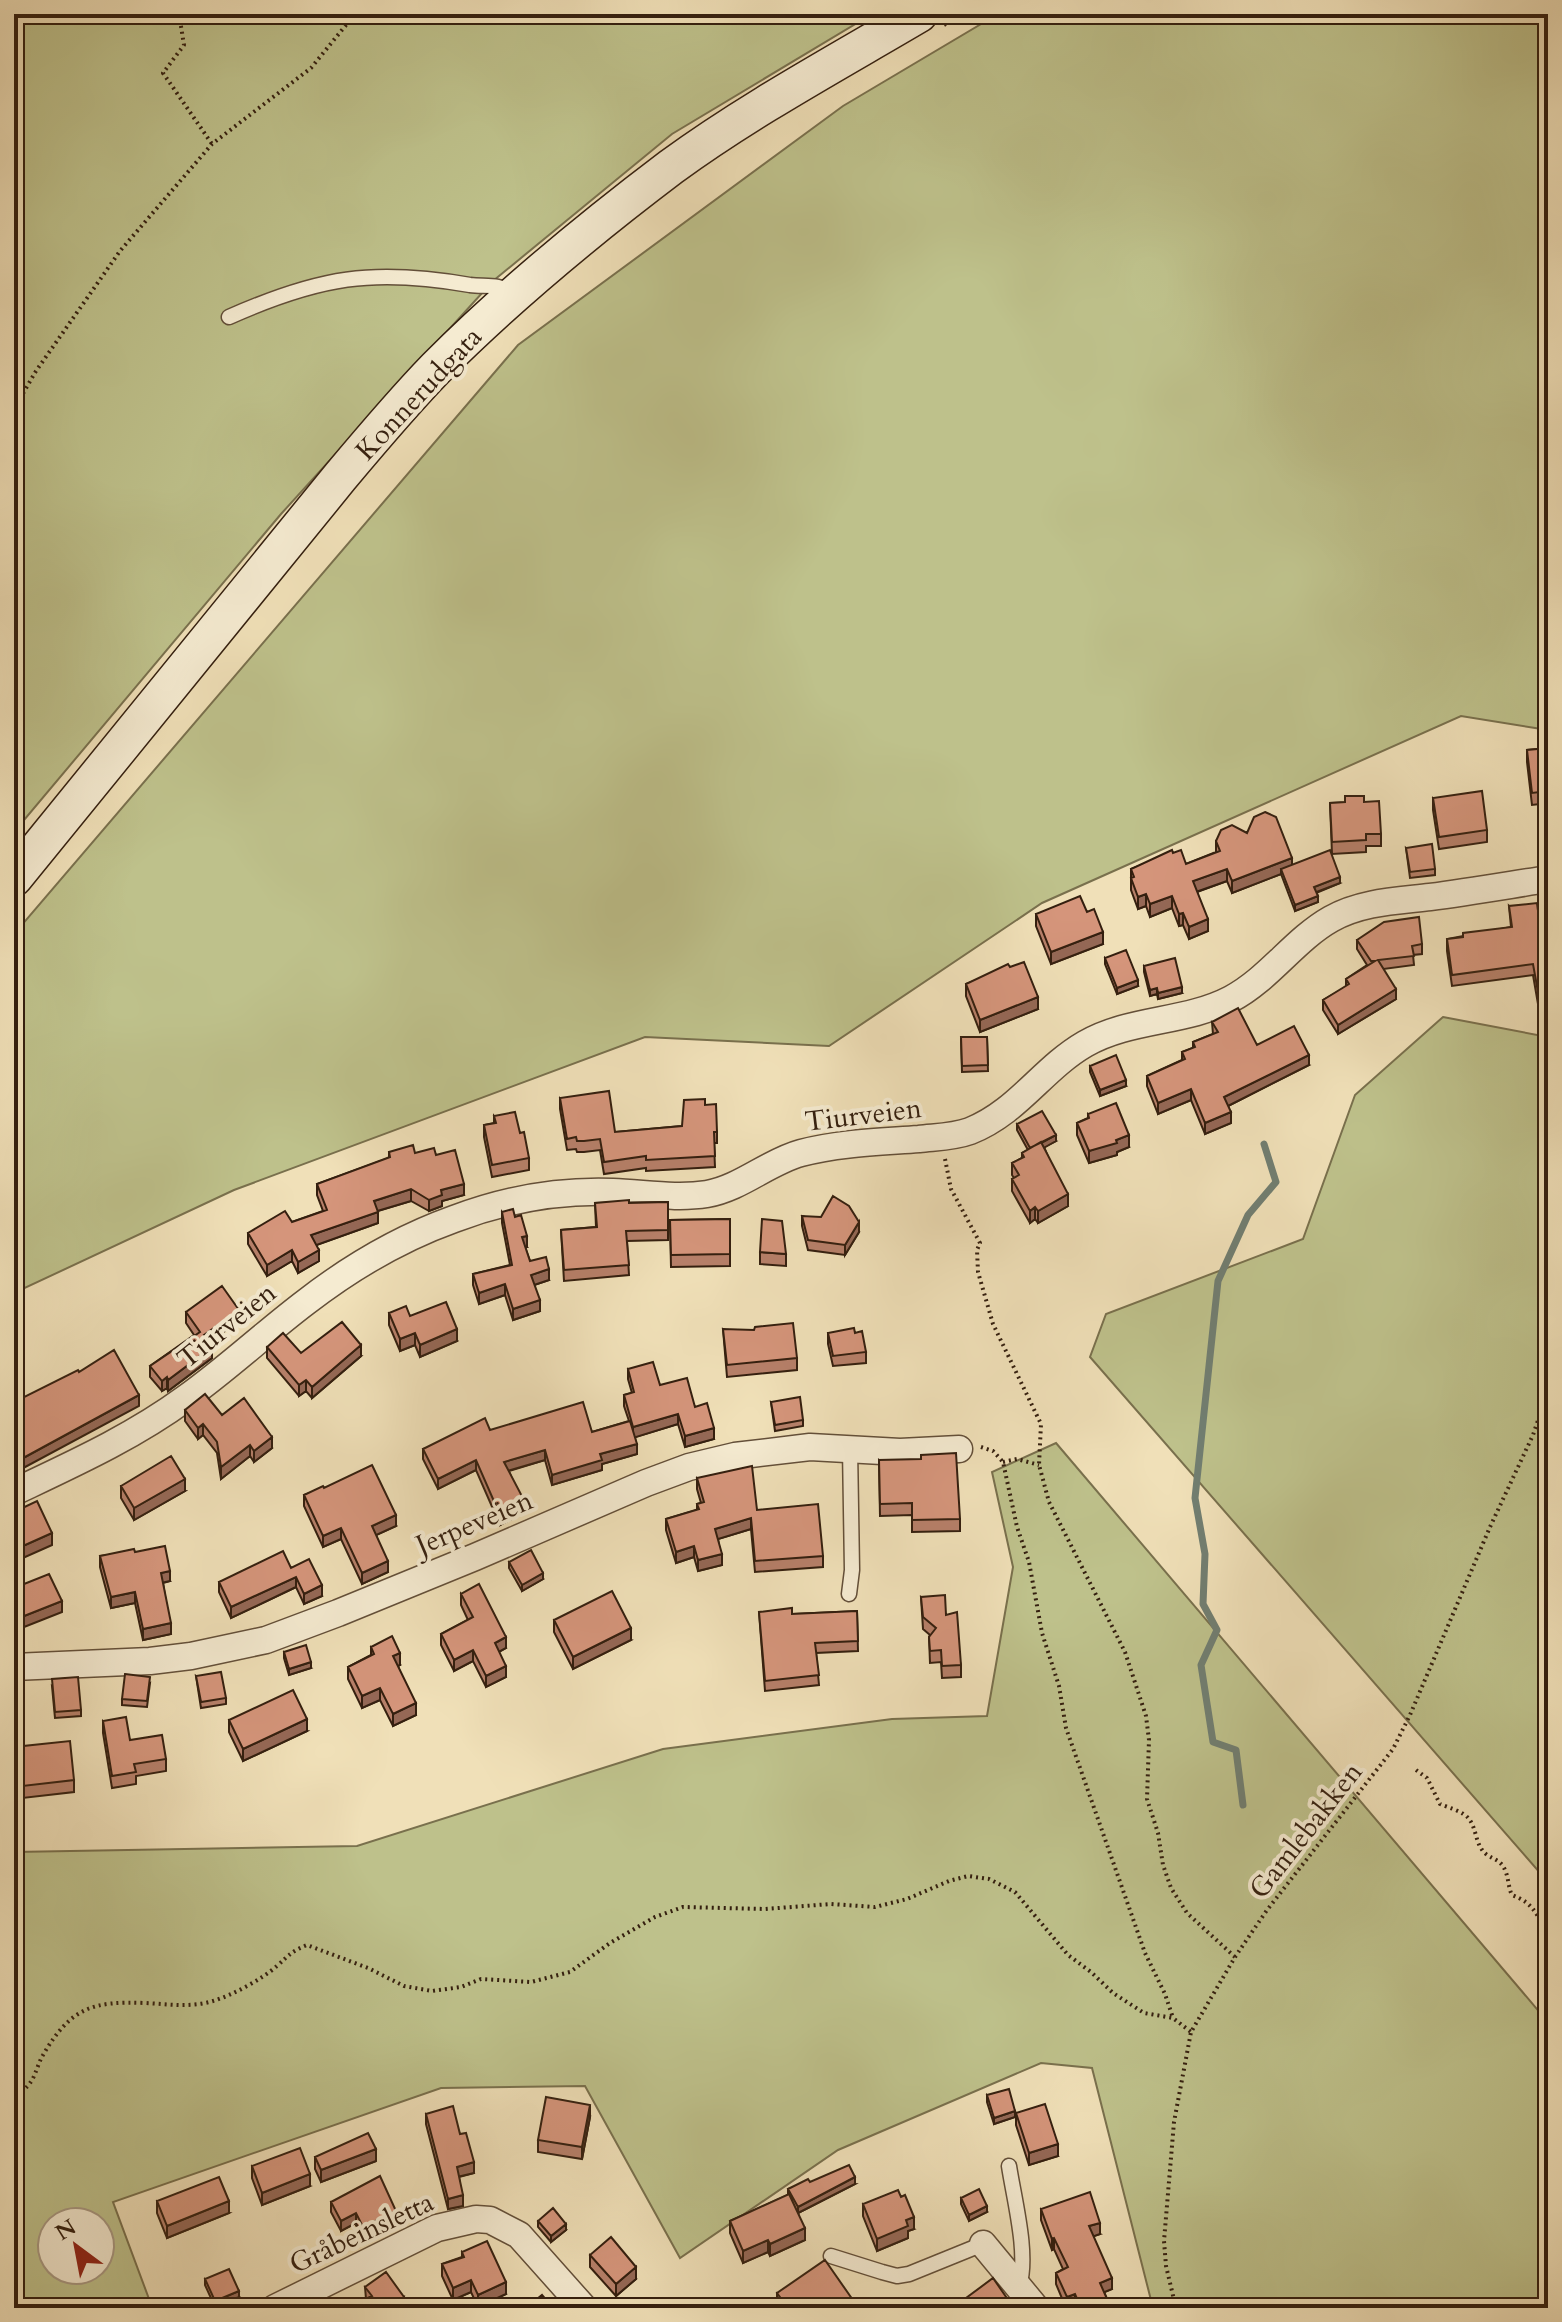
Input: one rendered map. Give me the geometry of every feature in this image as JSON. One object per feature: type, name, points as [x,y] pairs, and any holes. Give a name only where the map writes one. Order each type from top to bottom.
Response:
[{"type":"main road","name":"Konnerudgata","points":[[14,878],[388,420],[435,369],[515,295],[673,166],[784,93],[928,21]]},
{"type":"street","name":"Tiurveien","points":[[14,1492],[96,1453],[165,1413],[310,1299],[399,1243],[452,1219],[493,1206],[547,1196],[608,1192],[707,1194],[804,1152],[940,1137],[975,1129],[1025,1096],[1062,1060],[1083,1045],[1108,1032],[1229,1000],[1317,929],[1345,912],[1375,903],[1548,879]]},
{"type":"street","name":"Jerpeveien","points":[[14,1667],[150,1661],[266,1640],[689,1467],[777,1449],[810,1447],[900,1452],[959,1449]]},
{"type":"street","name":"Gråbeinsletta","points":[[275,2308],[437,2228],[476,2219],[490,2220],[519,2235],[584,2308]]},
{"type":"street","points":[[983,2244],[1036,2308]]},
{"type":"lane","points":[[229,317],[314,284],[354,277],[414,278],[503,286],[515,295]]},
{"type":"lane","points":[[849,1594],[852,1570],[850,1448]]},
{"type":"lane","points":[[1009,2166],[1021,2248],[1019,2286]]},
{"type":"lane","points":[[831,2256],[897,2276],[983,2244]]},
{"type":"path","points":[[179,14],[184,45],[163,73],[212,144]]},
{"type":"path","points":[[14,409],[36,371],[120,251],[212,144],[311,68],[355,14]]},
{"type":"path","points":[[928,21],[963,14]]},
{"type":"path","points":[[940,1137],[951,1189],[980,1243],[977,1250],[978,1272],[993,1324],[1041,1424],[1039,1465],[1049,1502],[1125,1652],[1146,1716],[1149,1740],[1147,1799],[1171,1888],[1187,1913],[1235,1957]]},
{"type":"path","name":"Gamlebakken","points":[[1176,2308],[1166,2266],[1164,2241],[1174,2122],[1191,2032],[1267,1910],[1393,1749],[1533,1435],[1548,1391]]},
{"type":"path","points":[[1039,1465],[1017,1459],[1003,1462],[1017,1527],[1029,1562],[1042,1633],[1055,1672],[1066,1728],[1088,1796],[1145,1953],[1173,2018]]},
{"type":"path","points":[[1416,1770],[1427,1778],[1440,1804],[1471,1821],[1485,1853],[1497,1858],[1505,1868],[1507,1886],[1512,1895],[1535,1908],[1537,1917],[1548,1930]]},
{"type":"path","points":[[14,2101],[32,2082],[39,2062],[76,2015],[110,2001],[179,2006],[213,2001],[240,1991],[277,1966],[289,1953],[307,1945],[368,1968],[404,1986],[432,1991],[461,1987],[481,1979],[531,1982],[570,1972],[610,1943],[655,1917],[683,1907],[765,1909],[831,1904],[875,1907],[907,1899],[968,1876],[989,1879],[1015,1892],[1068,1955],[1113,1993],[1144,2013],[1173,2018],[1191,2032]]},
{"type":"green space","points":[[14,14],[872,14],[672,134],[493,281],[281,514],[14,832]]},
{"type":"green space","points":[[998,14],[1548,14],[1548,730],[1461,716],[1042,903],[829,1046],[645,1037],[234,1190],[14,1293],[14,934],[518,345],[843,106]]},
{"type":"green space","points":[[1443,1017],[1548,1037],[1548,1882],[1090,1357],[1106,1314],[1303,1239],[1355,1095]]},
{"type":"green space","points":[[1056,1443],[1548,2022],[1548,2308],[1153,2308],[1092,2068],[1041,2063],[838,2150],[680,2258],[585,2086],[441,2088],[113,2202],[114,2206],[36,2206],[36,2286],[116,2286],[116,2210],[152,2307],[14,2308],[14,1852],[357,1846],[663,1749],[892,1719],[987,1716],[1013,1567],[992,1472]]},
{"type":"building","points":[[1548,748],[1548,791],[1532,793],[1527,750]]},
{"type":"building","points":[[1482,791],[1487,830],[1439,837],[1433,798]]},
{"type":"building","points":[[1345,796],[1364,796],[1364,802],[1379,801],[1381,834],[1366,834],[1366,840],[1332,842],[1330,803],[1345,802]]},
{"type":"building","points":[[1265,812],[1276,817],[1292,858],[1232,881],[1227,869],[1193,881],[1208,919],[1189,927],[1183,913],[1179,914],[1172,896],[1150,904],[1146,894],[1138,897],[1131,869],[1172,850],[1173,853],[1181,850],[1186,864],[1220,851],[1216,841],[1221,830],[1232,825],[1247,833],[1254,817]]},
{"type":"building","points":[[1432,844],[1435,869],[1410,872],[1406,848]]},
{"type":"building","points":[[1330,850],[1340,877],[1314,887],[1318,896],[1295,905],[1281,869]]},
{"type":"building","points":[[1080,896],[1087,912],[1094,909],[1103,932],[1051,952],[1036,914]]},
{"type":"building","points":[[1537,903],[1542,942],[1548,942],[1548,998],[1542,999],[1541,992],[1538,992],[1533,964],[1452,975],[1447,939],[1463,937],[1463,933],[1512,927],[1509,906]]},
{"type":"building","points":[[1419,917],[1422,944],[1412,946],[1414,956],[1378,960],[1396,989],[1338,1025],[1323,1000],[1349,984],[1346,979],[1375,961],[1371,961],[1357,940],[1384,922]]},
{"type":"building","points":[[1126,950],[1138,980],[1117,988],[1105,958]]},
{"type":"building","points":[[1175,958],[1182,987],[1158,993],[1157,988],[1150,990],[1144,966]]},
{"type":"building","points":[[1024,962],[1038,997],[980,1020],[966,984],[1008,964],[1010,967]]},
{"type":"building","points":[[1238,1008],[1257,1045],[1294,1026],[1309,1055],[1224,1097],[1231,1112],[1205,1123],[1191,1089],[1158,1103],[1147,1076],[1185,1059],[1182,1052],[1195,1047],[1193,1042],[1218,1032],[1212,1022]]},
{"type":"building","points":[[961,1037],[987,1037],[988,1065],[962,1066]]},
{"type":"building","points":[[1116,1055],[1126,1080],[1100,1090],[1090,1066]]},
{"type":"building","points":[[609,1091],[615,1132],[682,1126],[684,1100],[705,1099],[705,1105],[716,1104],[715,1156],[646,1160],[646,1156],[604,1162],[600,1139],[567,1139],[560,1098]]},
{"type":"building","points":[[1116,1103],[1129,1135],[1116,1140],[1117,1143],[1089,1151],[1077,1123],[1089,1118],[1088,1114]]},
{"type":"building","points":[[1042,1111],[1056,1135],[1030,1148],[1017,1124]]},
{"type":"building","points":[[515,1112],[520,1133],[524,1132],[529,1158],[492,1165],[484,1125],[496,1123],[494,1116]]},
{"type":"building","points":[[1041,1142],[1068,1194],[1038,1211],[1035,1207],[1030,1211],[1012,1179],[1019,1175],[1012,1163]]},
{"type":"building","points":[[413,1145],[415,1153],[434,1148],[436,1155],[455,1150],[464,1184],[441,1190],[442,1195],[429,1200],[411,1189],[374,1201],[378,1212],[311,1235],[319,1250],[298,1262],[292,1250],[267,1265],[248,1233],[285,1211],[292,1222],[327,1210],[317,1184],[390,1157],[389,1152]]},
{"type":"building","points":[[833,1196],[849,1206],[859,1222],[845,1245],[808,1240],[802,1216],[821,1217]]},
{"type":"building","points":[[629,1200],[629,1203],[668,1202],[668,1230],[626,1231],[629,1265],[564,1270],[561,1230],[597,1227],[595,1203]]},
{"type":"building","points":[[513,1209],[515,1217],[521,1215],[527,1236],[522,1237],[530,1261],[546,1257],[549,1269],[531,1275],[540,1300],[513,1309],[505,1284],[479,1293],[473,1274],[512,1265],[502,1212]]},
{"type":"building","points":[[730,1219],[730,1254],[671,1255],[670,1220]]},
{"type":"building","points":[[762,1219],[782,1221],[786,1254],[760,1252]]},
{"type":"building","points":[[222,1286],[239,1310],[204,1335],[212,1347],[168,1380],[167,1377],[162,1381],[150,1366],[200,1332],[186,1312]]},
{"type":"building","points":[[446,1302],[457,1329],[420,1345],[415,1333],[400,1339],[389,1313],[406,1306],[410,1316]]},
{"type":"building","points":[[342,1322],[361,1345],[312,1387],[306,1380],[299,1385],[267,1347],[283,1333],[301,1353]]},
{"type":"building","points":[[793,1323],[797,1358],[727,1365],[723,1329],[754,1330],[755,1327]]},
{"type":"building","points":[[854,1328],[855,1333],[862,1331],[866,1352],[833,1356],[828,1333]]},
{"type":"building","points":[[114,1350],[139,1395],[14,1463],[14,1402],[79,1372]]},
{"type":"building","points":[[653,1362],[660,1385],[687,1378],[695,1407],[707,1403],[714,1428],[685,1436],[678,1414],[633,1427],[624,1395],[634,1392],[628,1369]]},
{"type":"building","points":[[205,1394],[222,1415],[244,1398],[272,1437],[254,1451],[250,1445],[221,1467],[217,1442],[203,1424],[198,1428],[185,1410]]},
{"type":"building","points":[[800,1397],[803,1420],[775,1425],[771,1402]]},
{"type":"building","points":[[583,1402],[592,1432],[630,1421],[637,1444],[600,1454],[602,1460],[552,1475],[545,1450],[504,1462],[525,1502],[500,1515],[476,1460],[438,1479],[423,1449],[485,1418],[490,1430]]},
{"type":"building","points":[[956,1453],[960,1519],[912,1520],[912,1503],[880,1504],[879,1460],[921,1459],[921,1455]]},
{"type":"building","points":[[171,1456],[185,1479],[134,1508],[121,1486]]},
{"type":"building","points":[[372,1465],[396,1515],[372,1526],[388,1561],[362,1573],[341,1528],[323,1536],[304,1495]]},
{"type":"building","points":[[752,1466],[757,1510],[818,1504],[823,1556],[755,1561],[751,1518],[715,1529],[722,1554],[698,1560],[694,1546],[676,1552],[666,1519],[699,1509],[697,1504],[704,1502],[697,1478]]},
{"type":"building","points":[[37,1501],[52,1533],[14,1550],[14,1512]]},
{"type":"building","points":[[165,1546],[170,1571],[161,1573],[171,1623],[143,1629],[135,1592],[111,1597],[100,1556]]},
{"type":"building","points":[[531,1550],[543,1573],[522,1585],[509,1562]]},
{"type":"building","points":[[283,1551],[291,1568],[309,1559],[322,1585],[304,1594],[296,1577],[231,1607],[219,1582]]},
{"type":"building","points":[[49,1574],[62,1601],[14,1620],[14,1588]]},
{"type":"building","points":[[479,1584],[506,1637],[495,1643],[506,1666],[486,1676],[473,1650],[454,1660],[441,1634],[473,1617],[461,1594]]},
{"type":"building","points":[[612,1591],[631,1628],[573,1657],[554,1620]]},
{"type":"building","points":[[945,1595],[946,1615],[957,1612],[961,1665],[942,1666],[941,1650],[930,1651],[929,1637],[936,1628],[923,1617],[921,1597]]},
{"type":"building","points":[[792,1608],[792,1614],[857,1611],[858,1641],[815,1643],[819,1675],[765,1681],[759,1612]]},
{"type":"building","points":[[392,1636],[400,1653],[393,1656],[416,1703],[393,1714],[380,1688],[362,1696],[348,1667],[374,1654],[371,1647]]},
{"type":"building","points":[[306,1645],[311,1662],[289,1669],[284,1652]]},
{"type":"building","points":[[221,1672],[226,1698],[201,1702],[196,1676]]},
{"type":"building","points":[[125,1674],[150,1677],[147,1701],[122,1699]]},
{"type":"building","points":[[78,1677],[81,1710],[55,1712],[52,1679]]},
{"type":"building","points":[[293,1690],[307,1719],[243,1749],[229,1720]]},
{"type":"building","points":[[126,1717],[130,1740],[162,1735],[166,1759],[134,1764],[136,1772],[112,1776],[103,1721]]},
{"type":"building","points":[[70,1741],[74,1780],[14,1787],[14,1747]]},
{"type":"building","points":[[1009,2089],[1015,2111],[994,2118],[987,2095]]},
{"type":"building","points":[[546,2097],[590,2105],[582,2147],[538,2140]]},
{"type":"building","points":[[1045,2104],[1058,2144],[1029,2153],[1016,2113]]},
{"type":"building","points":[[453,2106],[460,2134],[466,2133],[474,2162],[457,2167],[463,2195],[448,2199],[426,2114]]},
{"type":"building","points":[[368,2133],[376,2149],[321,2170],[315,2157]]},
{"type":"building","points":[[300,2148],[310,2174],[262,2193],[252,2166]]},
{"type":"building","points":[[849,2165],[855,2177],[798,2207],[788,2189]]},
{"type":"building","points":[[380,2176],[396,2211],[363,2227],[356,2213],[341,2221],[331,2202]]},
{"type":"building","points":[[219,2177],[229,2201],[167,2226],[157,2201]]},
{"type":"building","points":[[979,2189],[987,2206],[969,2215],[961,2198]]},
{"type":"building","points":[[898,2190],[901,2197],[905,2195],[914,2217],[906,2220],[908,2226],[877,2239],[863,2204]]},
{"type":"building","points":[[1090,2192],[1100,2223],[1089,2226],[1112,2278],[1100,2283],[1111,2308],[1092,2308],[1091,2305],[1081,2308],[1075,2294],[1067,2297],[1056,2273],[1068,2267],[1052,2239],[1041,2209]]},
{"type":"building","points":[[789,2194],[805,2228],[770,2244],[768,2240],[743,2251],[730,2221]]},
{"type":"building","points":[[553,2208],[566,2224],[551,2236],[538,2221]]},
{"type":"building","points":[[611,2237],[636,2267],[616,2284],[590,2255]]},
{"type":"building","points":[[487,2241],[506,2282],[478,2295],[471,2280],[453,2288],[442,2264],[464,2257],[462,2252]]},
{"type":"building","points":[[825,2260],[855,2303],[848,2308],[815,2308],[810,2301],[800,2308],[788,2308],[777,2293]]},
{"type":"building","points":[[229,2269],[239,2291],[215,2301],[205,2279]]},
{"type":"building","points":[[386,2272],[404,2297],[388,2308],[346,2308],[372,2296],[365,2287]]},
{"type":"building","points":[[993,2278],[1011,2304],[1006,2308],[967,2308],[962,2301]]},
{"type":"building","points":[[542,2295],[553,2308],[526,2308]]},
{"type":"building","points":[[658,2301],[663,2308],[650,2308]]},
{"type":"waterway","points":[[1243,1805],[1236,1750],[1213,1742],[1201,1665],[1217,1630],[1203,1604],[1205,1554],[1195,1498],[1218,1281],[1248,1215],[1276,1182],[1264,1144]]}]
